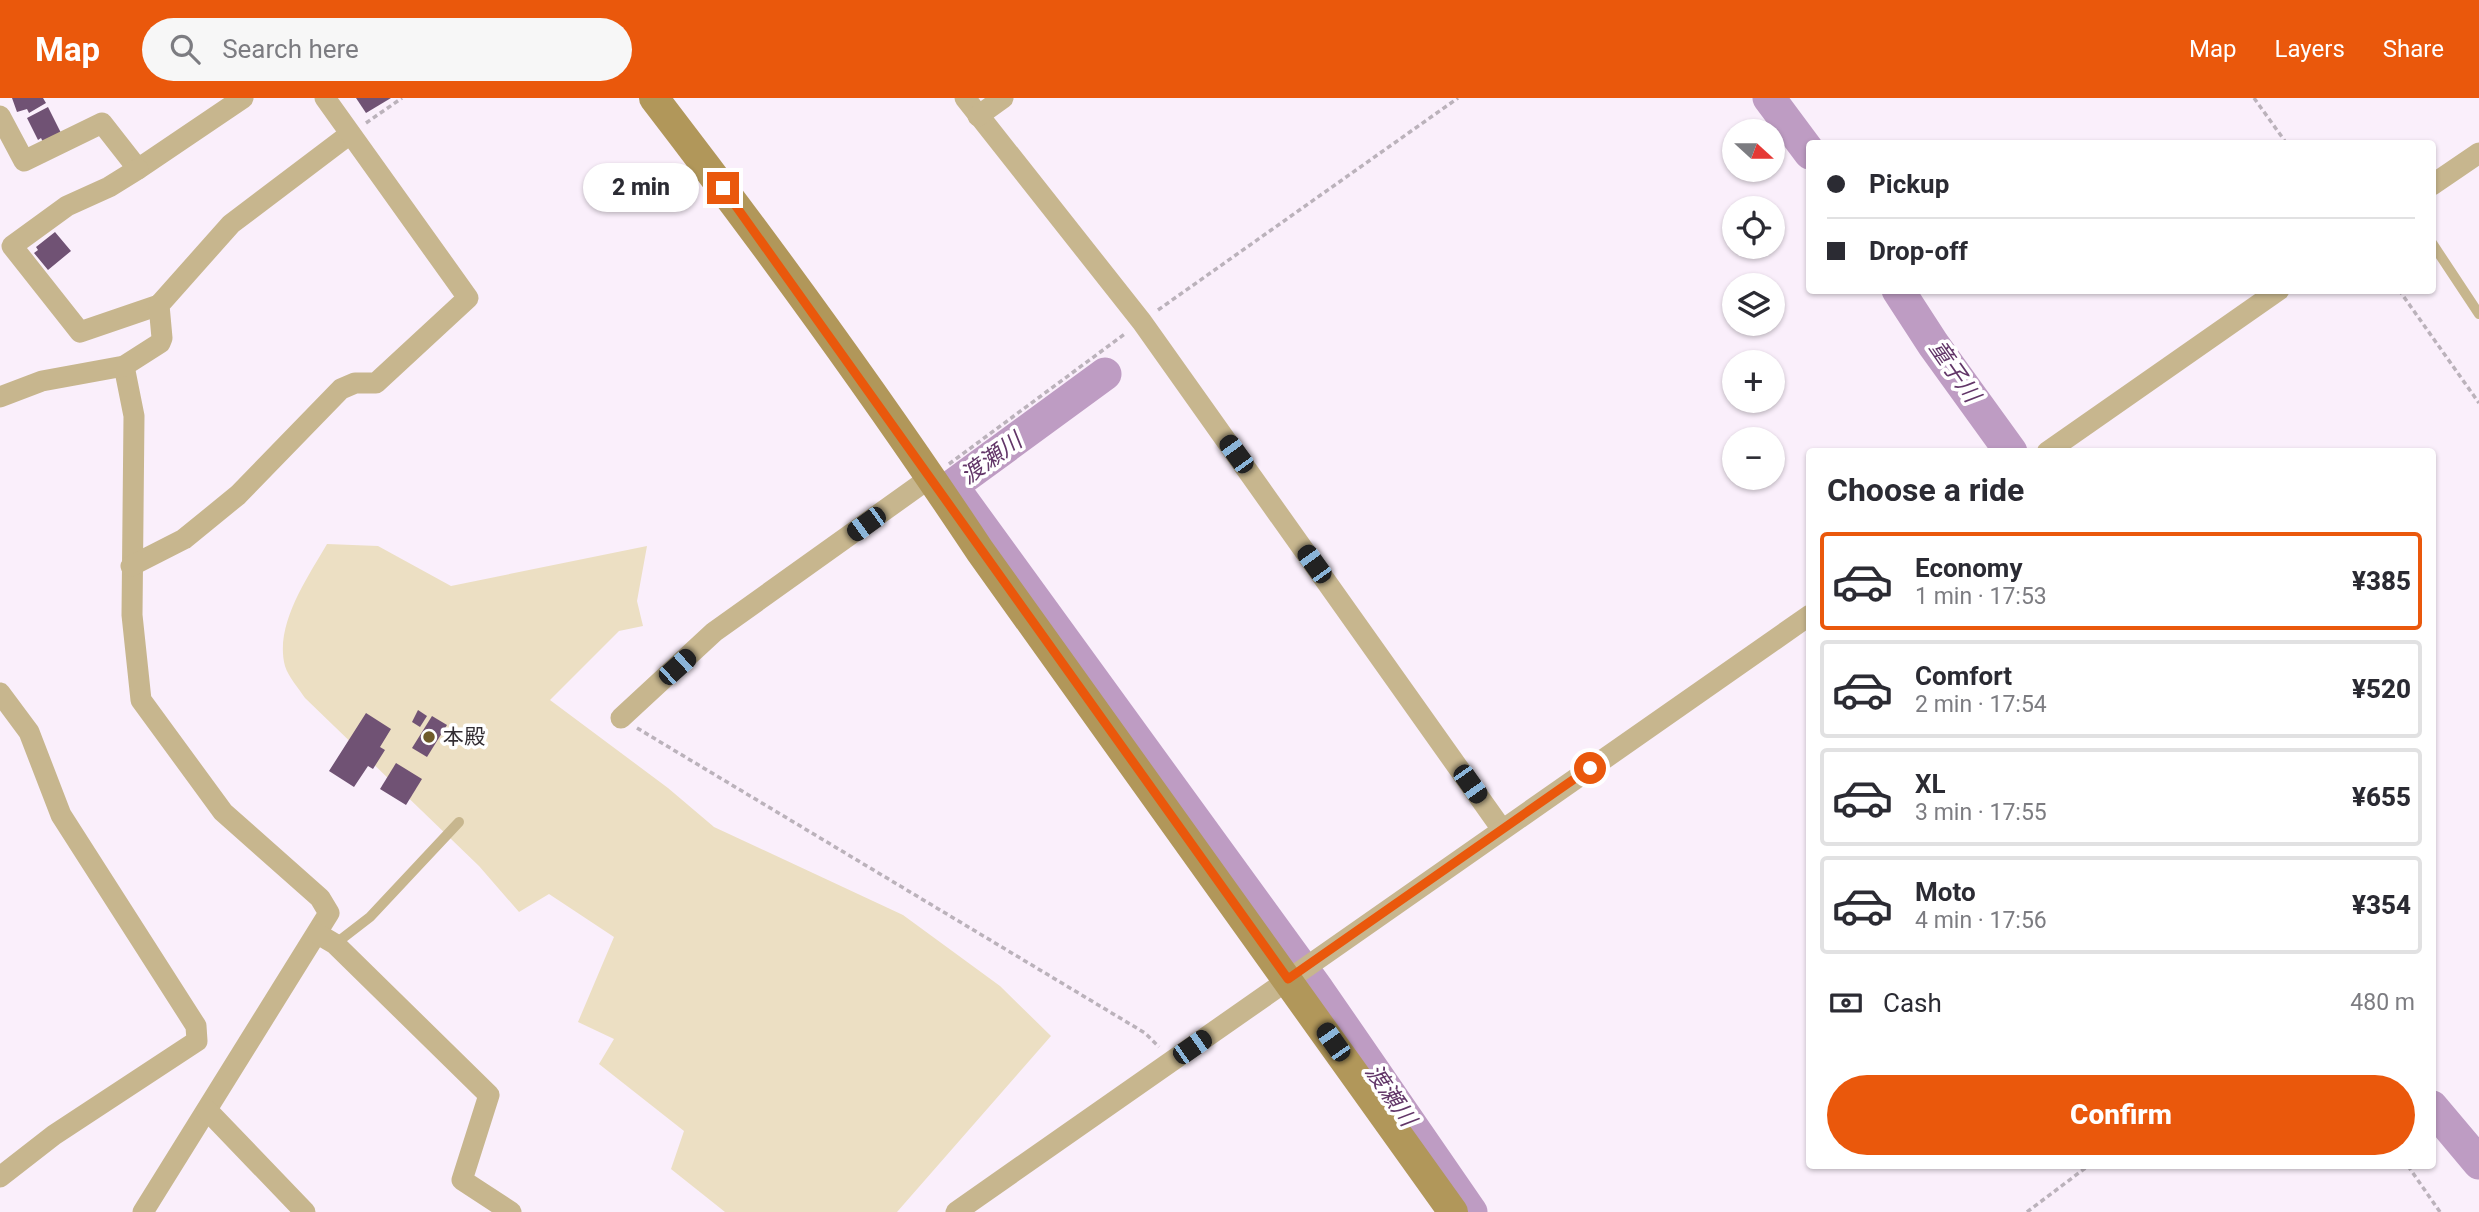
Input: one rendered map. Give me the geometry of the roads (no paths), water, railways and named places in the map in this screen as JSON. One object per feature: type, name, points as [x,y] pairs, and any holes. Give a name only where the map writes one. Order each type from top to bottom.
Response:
[{"type":"street","points":[[243,98],[109,187],[67,206],[12,246],[80,332],[159,305],[231,224],[351,134]]},
{"type":"street","points":[[131,566],[184,539],[238,495],[341,389],[355,383],[376,383],[468,298],[325,98]]},
{"type":"street","points":[[654,98],[723,188],[931,477],[980,551],[1453,1212]]},
{"type":"street","points":[[1003,98],[971,107],[1142,321],[1502,828]]},
{"type":"street","points":[[0,116],[24,161],[102,123],[138,169]]},
{"type":"street","points":[[2436,182],[2479,153]]},
{"type":"street","points":[[2053,448],[2273,294]]},
{"type":"street","points":[[1,394],[41,381],[124,366],[160,343],[162,338],[159,305]]},
{"type":"street","points":[[124,366],[134,416],[132,615],[141,700],[223,812],[320,898],[330,913],[326,939],[207,1110],[143,1212]]},
{"type":"street","points":[[621,718],[714,632],[931,477]]},
{"type":"street","points":[[956,1212],[1806,618]]},
{"type":"street","points":[[0,694],[29,732],[61,815],[196,1026],[197,1041],[54,1135],[0,1177]]},
{"type":"street","points":[[326,939],[489,1095],[462,1180],[511,1212]]},
{"type":"street","points":[[207,1110],[305,1212]]},
{"type":"lane","points":[[2436,249],[2479,314]]},
{"type":"lane","points":[[326,939],[370,917],[459,822]]},
{"type":"waterway","name":"童子川","points":[[1769,98],[1806,148]]},
{"type":"waterway","name":"童子川","points":[[1901,294],[2008,448]]},
{"type":"waterway","name":"渡瀬川","points":[[1105,374],[952,486],[1318,990],[1471,1212]]},
{"type":"waterway","name":"童子川","points":[[2436,1112],[2479,1163]]},
{"type":"place","name":"本殿","points":[[429,737]]}]
